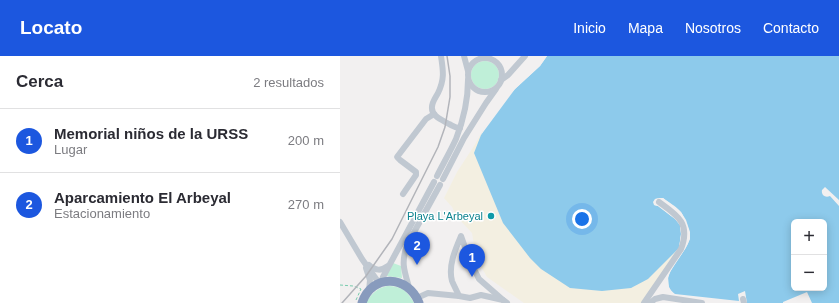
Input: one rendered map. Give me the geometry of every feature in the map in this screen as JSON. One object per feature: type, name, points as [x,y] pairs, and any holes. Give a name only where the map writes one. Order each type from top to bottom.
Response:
[{"type":"highway","points":[[362,303],[365,290],[380,283],[392,281],[401,283],[409,288],[418,300]]},
{"type":"street","points":[[440,56],[443,70],[443,82],[432,104],[432,111],[442,121],[456,128],[458,126]]},
{"type":"street","points":[[464,56],[468,71],[468,88],[464,113],[458,126],[456,140],[440,177],[486,102],[500,83],[502,74],[501,68],[497,63],[492,59],[485,57],[472,62],[468,71]]},
{"type":"street","points":[[468,80],[471,86],[481,92],[494,90],[526,56]]},
{"type":"street","points":[[403,194],[416,175],[416,172],[397,157],[426,119],[434,114]]},
{"type":"street","points":[[380,283],[382,276],[391,263],[434,182]]},
{"type":"street","points":[[409,288],[403,265],[407,245],[440,185]]},
{"type":"street","points":[[644,303],[681,249],[684,240],[684,230],[681,221],[676,215],[659,202]]},
{"type":"street","points":[[340,222],[362,259],[380,283]]},
{"type":"street","points":[[459,296],[452,280],[452,268],[455,251],[461,236],[470,261],[479,279],[505,301]]},
{"type":"street","points":[[362,259],[374,269],[380,270],[386,268],[391,263]]},
{"type":"street","points":[[362,259],[370,280],[365,290]]},
{"type":"street","points":[[482,295],[487,286]]},
{"type":"street","points":[[654,289],[662,294],[663,297]]},
{"type":"street","points":[[418,300],[428,293],[470,298],[482,295],[505,301]]},
{"type":"street","points":[[650,303],[663,297],[702,303]]},
{"type":"path","points":[[340,285],[353,286],[365,290]]},
{"type":"green space","points":[[485,61],[491,62],[495,65],[498,69],[498,81],[495,85],[491,88],[485,89],[479,88],[475,85],[472,81],[471,75],[472,69],[475,65],[479,62]]},
{"type":"green space","points":[[393,263],[401,266],[402,278],[386,276]]},
{"type":"green space","points":[[387,286],[397,287],[404,290],[414,303],[366,303],[375,292],[380,288]]},
{"type":"sand","points":[[486,125],[679,248],[641,303],[524,303],[487,277],[475,252],[472,233],[457,217],[452,207],[444,198],[457,172]]},
{"type":"water","points":[[547,56],[839,56],[839,200],[825,187],[822,192],[825,196],[830,196],[839,206],[839,303],[812,303],[807,292],[783,303],[747,303],[745,291],[738,294],[739,301],[675,294],[669,288],[668,281],[674,266],[688,244],[690,235],[681,212],[663,198],[655,199],[654,205],[658,206],[675,219],[680,225],[681,234],[679,248],[648,279],[631,288],[602,291],[570,288],[541,269],[530,258],[503,223],[474,153],[481,135],[496,109],[540,66]]},
{"type":"pier","points":[[545,56],[547,56],[540,66],[515,89],[481,135],[495,108]]},
{"type":"pier","points":[[663,198],[681,212],[686,220],[690,232],[690,239],[668,277],[669,287],[677,297],[670,293],[667,288],[666,277],[688,239],[688,233],[684,221],[679,213],[662,200],[656,201],[656,203],[676,217],[681,223],[683,234],[679,248],[681,234],[680,225],[675,219],[658,206],[654,205],[653,202],[655,199]]},
{"type":"railway","points":[[342,303],[366,276],[392,239],[438,147],[445,127],[450,97],[450,76],[447,56]]},
{"type":"place","name":"Playa L'Arbeyal","points":[[491,216]]},
{"type":"place","name":"Aparcamiento El Arbeyal","points":[[417,265]]},
{"type":"place","name":"Memorial niños de la URSS","points":[[472,277]]}]
